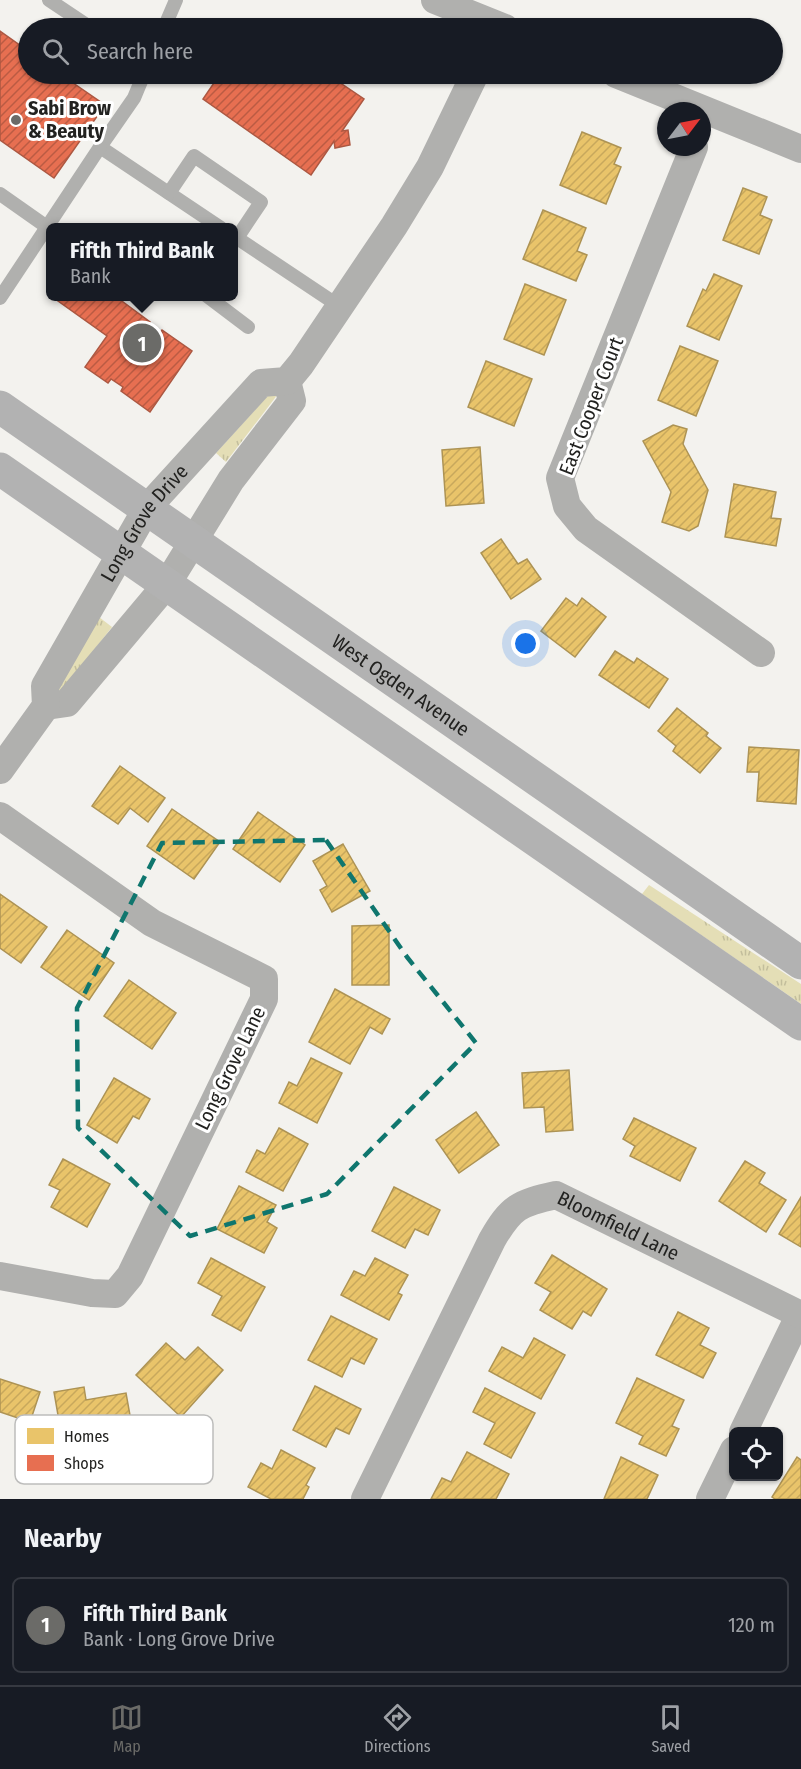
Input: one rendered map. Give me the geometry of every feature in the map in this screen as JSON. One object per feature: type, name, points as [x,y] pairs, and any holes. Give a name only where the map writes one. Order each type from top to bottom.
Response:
[{"type":"main road","name":"West Ogden Avenue","points":[[0,407],[801,963]]},
{"type":"main road","points":[[0,469],[801,1024]]},
{"type":"street","points":[[435,0],[493,18]]},
{"type":"street","points":[[46,706],[67,703],[167,584],[195,542],[231,480],[292,400],[287,381],[430,167],[470,84]]},
{"type":"street","points":[[635,84],[670,102]]},
{"type":"street","points":[[711,122],[801,149]]},
{"type":"street","name":"East Cooper Court","points":[[690,156],[560,478],[567,506],[586,529],[761,653]]},
{"type":"street","name":"Long Grove Drive","points":[[0,771],[46,706],[45,686],[147,508],[261,383],[287,381]]},
{"type":"street","name":"Long Grove Lane","points":[[0,816],[152,923],[264,979],[264,999],[129,1276],[115,1294],[92,1293],[0,1276]]},
{"type":"street","name":"Bloomfield Lane","points":[[365,1499],[492,1240],[511,1210],[524,1202],[556,1195],[800,1314],[745,1427]]},
{"type":"street","points":[[710,1499],[729,1460]]},
{"type":"lane","points":[[49,0],[76,18]]},
{"type":"lane","points":[[168,18],[176,0]]},
{"type":"lane","points":[[50,223],[134,98],[140,84]]},
{"type":"lane","points":[[100,147],[214,223]]},
{"type":"lane","points":[[169,193],[194,156],[261,202],[238,233]]},
{"type":"lane","points":[[0,194],[46,226]]},
{"type":"lane","points":[[1,293],[46,228]]},
{"type":"lane","points":[[238,239],[339,306]]},
{"type":"lane","points":[[212,301],[248,327]]},
{"type":"highlighted area","points":[[326,840],[407,957],[476,1043],[327,1194],[190,1236],[78,1128],[77,1008],[162,843]]},
{"type":"green space","points":[[271,392],[278,394],[226,462],[216,453]]},
{"type":"green space","points":[[99,617],[112,627],[62,691],[56,689]]},
{"type":"green space","points":[[649,885],[801,984],[801,1004],[642,894]]},
{"type":"building: Homes","points":[[582,132],[621,148],[614,164],[621,167],[606,204],[560,185]]},
{"type":"building: Homes","points":[[743,188],[767,197],[760,215],[772,220],[759,254],[723,240]]},
{"type":"building: Homes","points":[[543,210],[586,228],[577,251],[587,255],[576,281],[523,259]]},
{"type":"building: Homes","points":[[714,274],[742,286],[719,340],[687,326],[703,289],[706,291]]},
{"type":"building: Homes","points":[[525,284],[566,300],[544,355],[504,339]]},
{"type":"building: Homes","points":[[680,346],[718,361],[696,416],[658,400]]},
{"type":"building: Homes","points":[[486,361],[532,379],[514,426],[468,407]]},
{"type":"building: Homes","points":[[673,425],[687,429],[683,444],[708,490],[698,526],[689,531],[662,522],[671,492],[643,441]]},
{"type":"building: Homes","points":[[480,447],[484,503],[446,506],[442,450]]},
{"type":"building: Homes","points":[[734,484],[776,492],[771,518],[781,519],[776,546],[725,537]]},
{"type":"building: Homes","points":[[501,539],[518,564],[527,559],[541,579],[511,599],[481,553]]},
{"type":"building: Homes","points":[[566,598],[577,606],[582,598],[606,617],[575,657],[541,631]]},
{"type":"building: Homes","points":[[615,651],[634,663],[637,658],[668,679],[649,708],[599,675]]},
{"type":"building: Homes","points":[[677,708],[708,733],[706,736],[721,748],[700,773],[673,751],[676,746],[658,731]]},
{"type":"building: Homes","points":[[749,747],[799,750],[796,804],[757,801],[759,772],[747,772]]},
{"type":"building: Homes","points":[[120,766],[165,798],[148,822],[130,808],[118,824],[92,806]]},
{"type":"building: Homes","points":[[172,809],[220,842],[194,879],[147,846]]},
{"type":"building: Homes","points":[[258,812],[305,845],[280,882],[233,849]]},
{"type":"building: Homes","points":[[343,844],[370,891],[332,912],[320,890],[327,886],[313,861]]},
{"type":"building: Homes","points":[[0,894],[47,927],[21,963],[0,948]]},
{"type":"building: Homes","points":[[389,925],[389,985],[352,985],[352,926]]},
{"type":"building: Homes","points":[[67,930],[114,963],[89,1000],[41,967]]},
{"type":"building: Homes","points":[[129,980],[176,1013],[152,1049],[104,1016]]},
{"type":"building: Homes","points":[[335,989],[390,1019],[382,1034],[370,1027],[350,1064],[309,1042]]},
{"type":"building: Homes","points":[[311,1058],[342,1073],[317,1123],[279,1103],[289,1082],[297,1086]]},
{"type":"building: Homes","points":[[569,1070],[573,1130],[546,1132],[544,1107],[524,1108],[522,1073]]},
{"type":"building: Homes","points":[[114,1078],[150,1099],[139,1119],[133,1116],[117,1143],[87,1125]]},
{"type":"building: Homes","points":[[476,1112],[499,1145],[459,1173],[436,1140]]},
{"type":"building: Homes","points":[[634,1118],[696,1148],[680,1181],[630,1156],[635,1146],[623,1139]]},
{"type":"building: Homes","points":[[279,1128],[308,1144],[283,1191],[246,1172],[257,1150],[265,1154]]},
{"type":"building: Homes","points":[[63,1159],[110,1184],[87,1227],[51,1207],[60,1190],[49,1185]]},
{"type":"building: Homes","points":[[745,1161],[765,1173],[759,1183],[786,1200],[766,1232],[719,1201]]},
{"type":"building: Homes","points":[[239,1186],[276,1205],[267,1222],[277,1228],[264,1253],[217,1229]]},
{"type":"building: Homes","points":[[394,1187],[440,1210],[428,1235],[415,1229],[405,1248],[372,1231]]},
{"type":"building: Homes","points":[[801,1197],[801,1247],[779,1234]]},
{"type":"building: Homes","points":[[552,1255],[607,1289],[591,1316],[583,1311],[572,1329],[540,1310],[551,1292],[535,1283]]},
{"type":"building: Homes","points":[[211,1258],[265,1287],[241,1331],[212,1315],[222,1296],[198,1283]]},
{"type":"building: Homes","points":[[375,1258],[408,1275],[398,1293],[402,1295],[389,1320],[341,1295],[354,1271],[365,1276]]},
{"type":"building: Homes","points":[[678,1312],[709,1328],[700,1345],[716,1353],[703,1378],[656,1355]]},
{"type":"building: Homes","points":[[331,1316],[377,1339],[364,1364],[351,1358],[342,1377],[308,1360]]},
{"type":"building: Homes","points":[[534,1338],[565,1355],[541,1399],[489,1371],[502,1347],[523,1358]]},
{"type":"building: Homes","points":[[166,1343],[185,1360],[198,1347],[223,1370],[183,1415],[179,1415],[136,1375]]},
{"type":"building: Homes","points":[[637,1378],[684,1400],[672,1426],[679,1429],[666,1456],[639,1444],[643,1436],[616,1423]]},
{"type":"building: Homes","points":[[0,1379],[40,1392],[32,1415],[15,1415],[15,1417],[0,1412]]},
{"type":"building: Homes","points":[[315,1386],[361,1409],[349,1434],[336,1428],[326,1447],[293,1430]]},
{"type":"building: Homes","points":[[84,1387],[86,1400],[126,1393],[130,1415],[58,1415],[54,1392]]},
{"type":"building: Homes","points":[[485,1388],[535,1413],[511,1458],[484,1444],[495,1423],[473,1412]]},
{"type":"building: Homes","points":[[281,1450],[315,1468],[306,1485],[309,1487],[303,1499],[271,1499],[248,1487],[261,1463],[272,1469]]},
{"type":"building: Homes","points":[[467,1452],[509,1474],[496,1499],[431,1499],[442,1478],[451,1482]]},
{"type":"building: Homes","points":[[621,1457],[658,1475],[647,1499],[604,1499]]},
{"type":"building: Homes","points":[[797,1457],[801,1460],[801,1499],[772,1497]]},
{"type":"building: Shops","points":[[0,31],[18,44],[18,84],[75,84],[105,105],[54,178],[0,140]]},
{"type":"building: Shops","points":[[213,84],[342,84],[364,99],[342,131],[348,130],[350,145],[335,148],[334,141],[311,175],[203,99]]},
{"type":"building: Shops","points":[[58,301],[122,301],[150,322],[147,326],[159,334],[162,330],[192,351],[150,412],[121,391],[123,387],[111,379],[108,383],[85,367],[107,336]]},
{"type":"place","name":"Sabi Brow & Beauty","points":[[16,120]]},
{"type":"place","name":"Fifth Third Bank","points":[[142,343]]}]
